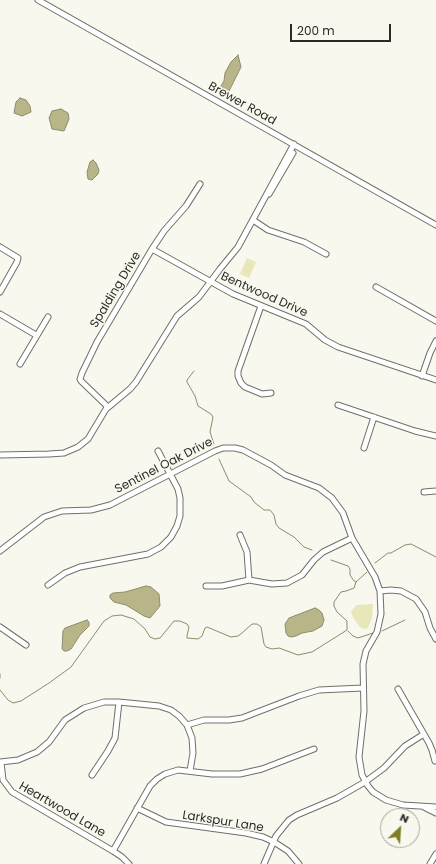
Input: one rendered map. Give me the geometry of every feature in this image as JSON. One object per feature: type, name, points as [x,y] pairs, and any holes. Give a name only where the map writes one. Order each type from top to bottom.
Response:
[{"type":"street","name":"Brewer Road","points":[[38,0],[436,225]]},
{"type":"street","points":[[0,455],[57,454],[78,447],[92,433],[108,407],[135,384],[180,312],[199,298],[238,247],[263,203],[270,186],[296,145]]},
{"type":"street","name":"Spalding Drive","points":[[108,407],[84,385],[80,379],[97,342],[152,249],[164,231],[186,206],[200,184]]},
{"type":"street","points":[[253,220],[268,230],[304,242],[326,254]]},
{"type":"street","points":[[0,247],[18,258],[0,292]]},
{"type":"street","name":"Bentwood Drive","points":[[152,249],[242,299],[306,324],[325,340],[338,347],[436,380]]},
{"type":"street","points":[[376,287],[436,321]]},
{"type":"street","points":[[261,306],[240,364],[238,376],[239,381],[245,387],[262,394],[270,393]]},
{"type":"street","points":[[0,314],[36,336]]},
{"type":"street","points":[[20,364],[48,317]]},
{"type":"street","points":[[422,376],[436,341]]},
{"type":"street","points":[[338,405],[425,434],[436,436]]},
{"type":"street","points":[[364,448],[374,417]]},
{"type":"street","name":"Sentinel Oak Drive","points":[[0,551],[33,524],[50,515],[62,511],[105,508],[219,449],[230,447],[243,450],[271,465],[285,475],[315,486],[328,495],[343,513],[352,538],[375,577],[380,591],[380,620],[376,636],[364,655],[362,668],[364,711],[359,757],[360,770],[365,782],[373,792],[388,801],[403,805],[436,807]]},
{"type":"street","points":[[48,585],[65,573],[74,569],[148,554],[164,544],[176,529],[181,512],[180,493],[158,451]]},
{"type":"street","points":[[424,492],[436,491]]},
{"type":"street","points":[[240,535],[247,552],[249,580]]},
{"type":"street","points":[[206,586],[222,586],[249,580],[277,584],[287,583],[302,575],[314,560],[323,552],[352,538]]},
{"type":"street","points":[[380,591],[401,591],[416,599],[425,612],[430,628],[436,638]]},
{"type":"street","points":[[0,627],[26,645]]},
{"type":"street","points":[[187,725],[204,720],[229,720],[242,718],[319,690],[363,688]]},
{"type":"street","points":[[398,689],[424,734],[432,750],[435,761]]},
{"type":"street","points":[[1,762],[23,759],[37,752],[49,742],[65,720],[84,708],[104,702],[120,702],[154,705],[167,708],[179,716],[187,725],[193,745],[190,771]]},
{"type":"street","points":[[92,775],[115,738],[120,702]]},
{"type":"street","points":[[264,864],[274,842],[284,826],[293,817],[337,798],[365,782],[384,768],[405,746],[424,734]]},
{"type":"street","points":[[113,851],[150,786],[165,774],[174,771],[190,771],[222,775],[250,772],[262,769],[314,749]]},
{"type":"street","name":"Heartwood Lane","points":[[1,762],[3,780],[12,792],[113,851],[129,864]]},
{"type":"street","name":"Sentinel Oak Drive","points":[[421,805],[436,812]]},
{"type":"street","name":"Larkspur Lane","points":[[137,808],[166,822],[258,836],[274,842],[288,851],[299,864]]},
{"type":"street","points":[[430,864],[436,854]]},
{"type":"shaded area","points":[[238,55],[241,67],[227,95],[218,91],[224,81],[225,73],[231,62]]},
{"type":"shaded area","points":[[20,98],[26,100],[30,106],[31,112],[22,116],[14,113],[16,102]]},
{"type":"shaded area","points":[[61,109],[68,113],[69,119],[64,131],[52,129],[49,118],[52,111]]},
{"type":"shaded area","points":[[93,160],[99,170],[98,174],[92,180],[88,179],[87,172],[90,162]]},
{"type":"shaded area","points":[[247,258],[256,262],[249,278],[240,274]]},
{"type":"shaded area","points":[[146,586],[151,587],[159,594],[160,606],[150,618],[126,605],[114,602],[110,598],[110,595],[113,593],[125,592]]},
{"type":"shaded area","points":[[373,604],[372,618],[368,628],[363,629],[353,617],[351,611],[357,605]]},
{"type":"shaded area","points":[[315,608],[322,613],[324,620],[322,626],[313,631],[296,636],[288,636],[286,633],[285,624],[289,618]]},
{"type":"shaded area","points":[[87,620],[89,622],[89,626],[80,635],[71,649],[64,651],[62,649],[63,631],[65,628]]},
{"type":"waterway","points":[[194,371],[187,382],[195,396],[198,406],[211,414],[213,417],[210,432],[214,444]]},
{"type":"waterway","points":[[219,459],[229,481],[251,497],[254,502],[264,510],[270,510],[274,515],[276,524],[279,528],[294,537],[304,547],[312,550]]},
{"type":"waterway","points":[[375,563],[388,553],[391,553],[405,545],[411,544],[436,557]]},
{"type":"waterway","points":[[331,560],[348,566],[350,569],[350,575],[356,582]]},
{"type":"waterway","points":[[0,690],[8,700],[13,703],[21,701],[49,683],[71,667],[104,621],[112,616],[121,615],[134,619],[145,629],[150,637],[155,639],[160,638],[174,621],[180,621],[187,624],[189,627],[187,638],[198,639],[202,636],[205,628],[207,627],[231,637],[238,636],[252,624],[257,624],[261,627],[264,644],[266,647],[272,649],[279,648],[298,655],[312,652],[347,630],[347,621],[337,612],[334,602],[341,592],[354,588],[356,582],[367,572]]},
{"type":"waterway","points":[[382,631],[405,620]]},
{"type":"waterway","points":[[348,631],[353,636],[358,638],[373,633]]}]
